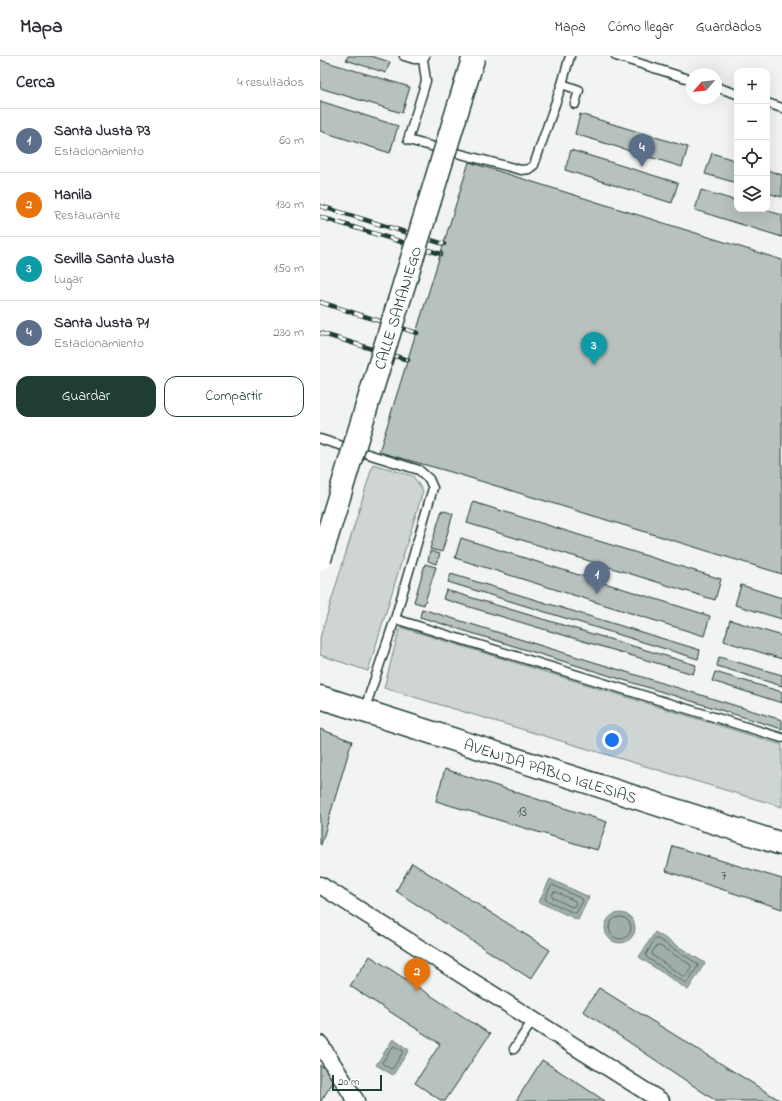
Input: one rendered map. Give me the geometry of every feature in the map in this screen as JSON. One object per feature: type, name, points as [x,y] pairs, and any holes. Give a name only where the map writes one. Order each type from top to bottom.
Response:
[{"type":"main road","name":"CALLE SAMANIEGO","points":[[320,559],[474,56]]},
{"type":"main road","name":"AVENIDA PABLO IGLESIAS","points":[[320,698],[782,844]]},
{"type":"street","points":[[320,885],[661,1101]]},
{"type":"street","points":[[320,1044],[356,1101]]},
{"type":"lane","points":[[404,56],[414,59],[424,58],[426,82],[408,140],[521,170],[529,169],[534,165],[570,56]]},
{"type":"lane","points":[[616,56],[686,78]]},
{"type":"lane","points":[[562,84],[578,90],[575,104]]},
{"type":"lane","points":[[722,89],[734,93]]},
{"type":"lane","points":[[770,104],[782,108]]},
{"type":"lane","points":[[320,439],[420,470],[429,479],[434,488],[395,619],[364,712]]},
{"type":"lane","points":[[395,619],[782,738]]},
{"type":"lane","points":[[514,1049],[533,1020]]},
{"type":"shaded area","points":[[373,464],[413,476],[423,491],[368,671],[320,655],[320,638]]},
{"type":"shaded area","points":[[400,627],[782,745],[782,807],[384,688]]},
{"type":"water","points":[[550,879],[589,897],[578,920],[539,902]]},
{"type":"water","points":[[620,913],[630,918],[635,928],[630,938],[620,943],[610,938],[605,928],[610,918]]},
{"type":"water","points":[[655,932],[705,963],[688,990],[639,957]]},
{"type":"water","points":[[393,1039],[409,1050],[393,1075],[376,1065]]},
{"type":"building","points":[[348,56],[371,56],[390,62],[386,73],[346,60]]},
{"type":"building","points":[[320,60],[410,87],[402,113],[320,88]]},
{"type":"building","points":[[320,101],[398,126],[390,153],[320,131]]},
{"type":"building","points":[[580,114],[688,147],[682,167],[575,134]]},
{"type":"building","points":[[571,150],[678,183],[672,203],[565,170]]},
{"type":"building","points":[[712,153],[734,160],[734,182],[705,174]]},
{"type":"building","points":[[469,162],[782,260],[782,574],[451,472],[379,452]]},
{"type":"building","points":[[770,171],[782,175],[782,197],[770,194]]},
{"type":"building","points":[[701,190],[734,200],[734,212],[770,211],[782,215],[782,237],[695,210]]},
{"type":"building","points":[[473,502],[721,579],[715,600],[467,523]]},
{"type":"building","points":[[442,510],[453,514],[442,552],[430,549]]},
{"type":"building","points":[[461,538],[710,616],[704,636],[455,558]]},
{"type":"building","points":[[430,551],[440,554],[436,564],[428,561]]},
{"type":"building","points":[[425,564],[436,567],[424,605],[414,602]]},
{"type":"building","points":[[451,574],[700,650],[698,659],[448,582]]},
{"type":"building","points":[[741,585],[782,598],[782,619],[735,605]]},
{"type":"building","points":[[446,590],[696,665],[693,674],[443,599]]},
{"type":"building","points":[[422,609],[782,720],[782,729],[420,617]]},
{"type":"building","points":[[730,620],[782,636],[782,659],[724,641]]},
{"type":"building","points":[[719,657],[782,675],[782,686],[717,666]]},
{"type":"building","points":[[715,672],[782,692],[782,703],[712,681]]},
{"type":"building","points":[[320,729],[352,741],[321,845],[320,844]]},
{"type":"building","points":[[445,769],[607,822],[597,850],[436,801]]},
{"type":"building","points":[[673,846],[782,879],[782,909],[666,871]]},
{"type":"building","points":[[412,863],[550,950],[531,979],[396,891]]},
{"type":"building","points":[[370,956],[490,1034],[445,1101],[442,1101],[415,1083],[440,1044],[350,986]]},
{"type":"building","points":[[599,988],[781,1101],[716,1101],[583,1011]]},
{"type":"building","points":[[542,1060],[573,1080],[605,1101],[516,1101]]},
{"type":"building","points":[[320,1065],[337,1076],[321,1101],[320,1101]]},
{"type":"railway","points":[[320,206],[444,244]]},
{"type":"railway","points":[[320,217],[441,254]]},
{"type":"railway","points":[[320,302],[417,333]]},
{"type":"railway","points":[[320,333],[408,360]]},
{"type":"place","name":"Santa Justa P1","points":[[642,167]]},
{"type":"place","name":"Sevilla Santa Justa","points":[[594,365]]},
{"type":"place","name":"Santa Justa P3","points":[[597,594]]},
{"type":"place","name":"Manila","points":[[417,991]]}]
